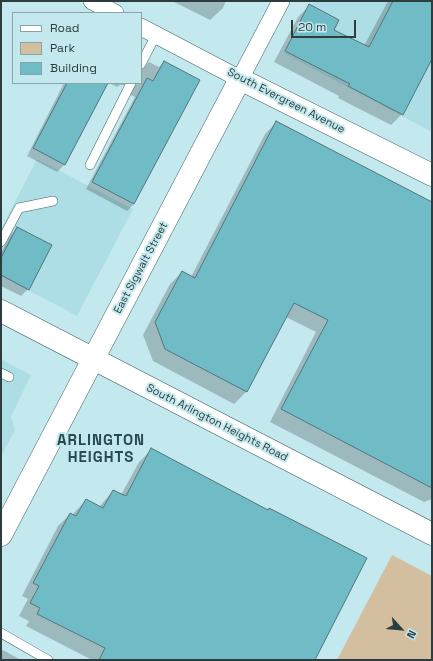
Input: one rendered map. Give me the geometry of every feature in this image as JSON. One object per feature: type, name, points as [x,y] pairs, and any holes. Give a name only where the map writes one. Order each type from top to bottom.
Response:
[{"type":"street","points":[[92,1],[113,12]]},
{"type":"street","name":"East Sigwalt Street","points":[[1,535],[281,1]]},
{"type":"street","name":"South Evergreen Avenue","points":[[142,27],[240,79],[432,175]]},
{"type":"street","name":"South Arlington Heights Road","points":[[1,311],[432,534]]},
{"type":"lane","points":[[142,62],[156,34]]},
{"type":"lane","points":[[90,165],[130,84]]},
{"type":"lane","points":[[1,242],[19,208],[53,201]]},
{"type":"lane","points":[[1,633],[48,660]]},
{"type":"shaded area","points":[[314,1],[432,1],[432,132],[285,54]]},
{"type":"shaded area","points":[[37,159],[133,209],[77,316],[1,276],[1,229]]},
{"type":"shaded area","points":[[1,359],[31,375],[11,417],[15,430],[1,456]]},
{"type":"green space","points":[[392,555],[432,576],[432,660],[337,660]]},
{"type":"building","points":[[393,1],[432,1],[432,59],[403,115],[348,86],[350,84],[285,51],[309,4],[339,20],[334,30],[369,47]]},
{"type":"building","points":[[164,61],[200,80],[134,204],[92,182],[147,78],[153,81]]},
{"type":"building","points":[[66,84],[107,84],[65,165],[33,148]]},
{"type":"building","points":[[276,121],[432,202],[432,488],[281,409],[328,320],[294,303],[247,392],[165,349],[155,322],[182,271],[195,278]]},
{"type":"building","points":[[17,227],[52,245],[29,290],[1,275],[1,258]]},
{"type":"building","points":[[151,448],[268,510],[269,508],[367,558],[315,660],[99,660],[105,648],[37,614],[40,608],[30,603],[39,586],[33,583],[70,513],[76,516],[86,499],[103,508],[113,490],[126,496]]},
{"type":"district","name":"ARLINGTON HEIGHTS","points":[[101,450]]}]
